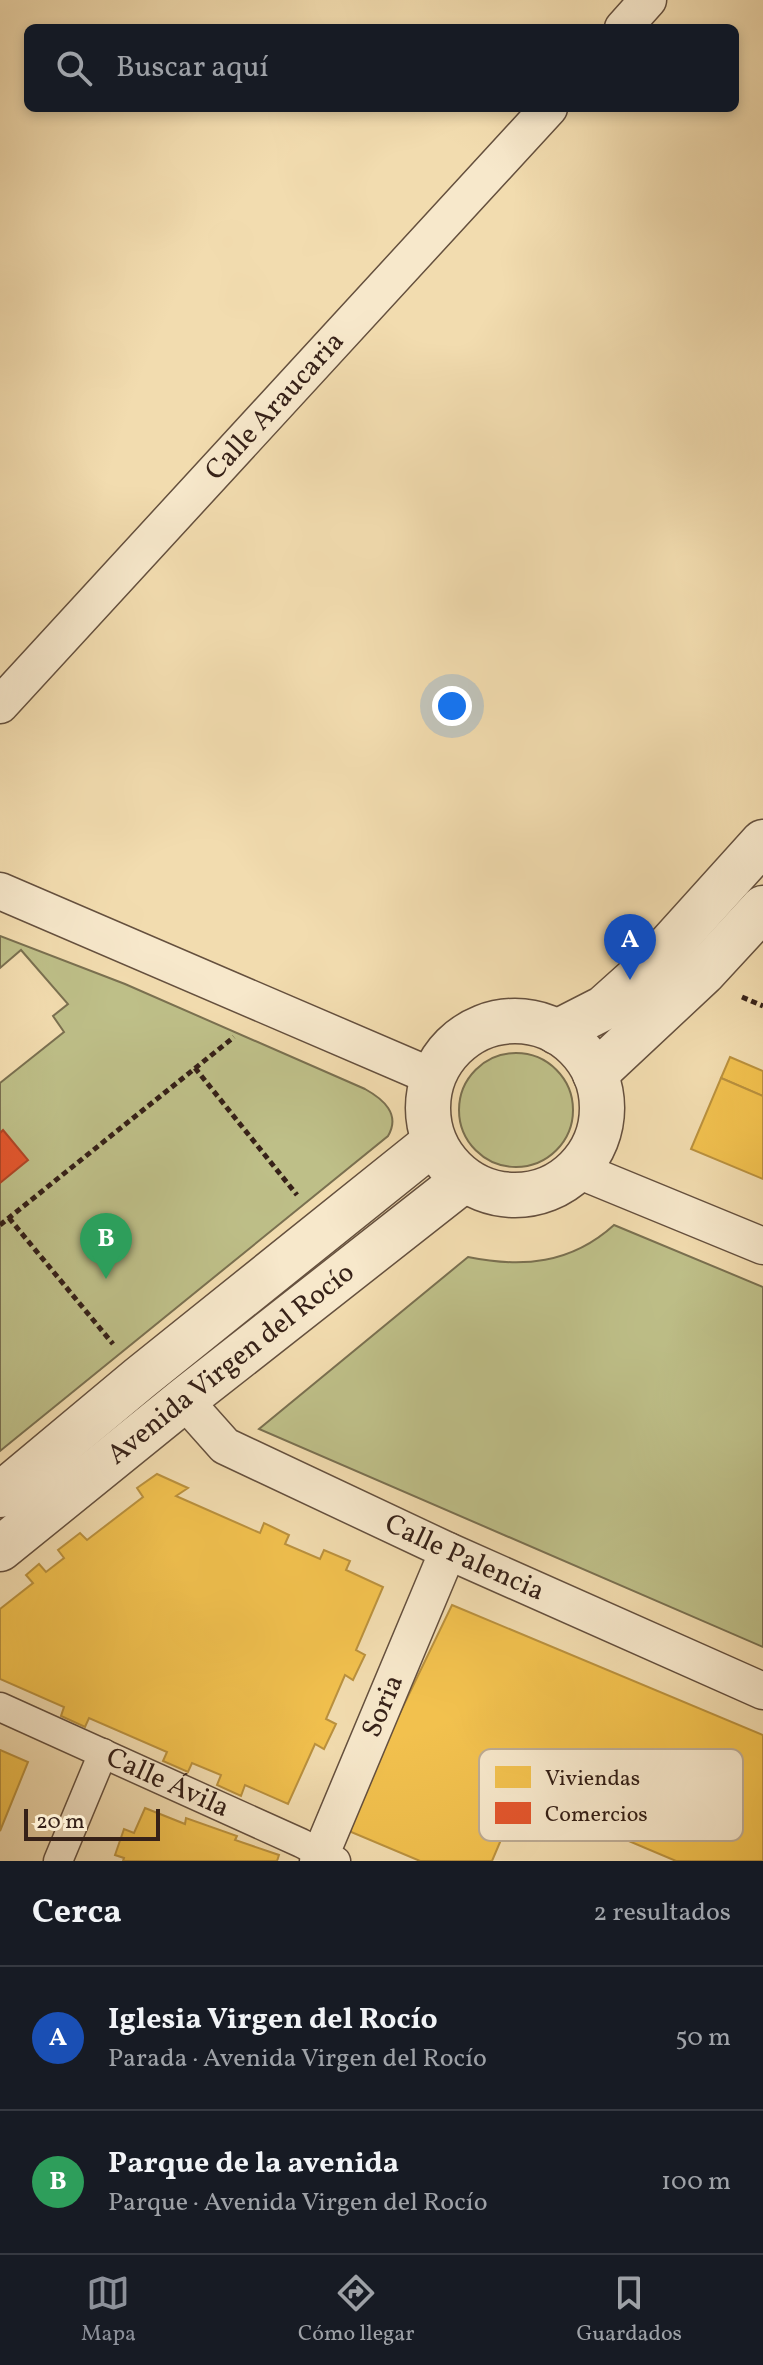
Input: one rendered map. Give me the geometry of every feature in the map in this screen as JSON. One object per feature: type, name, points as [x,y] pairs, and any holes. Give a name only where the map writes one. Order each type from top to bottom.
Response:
[{"type":"street","points":[[627,24],[648,0]]},
{"type":"street","name":"Calle Araucaria","points":[[0,705],[545,112]]},
{"type":"street","points":[[557,1032],[604,1008],[652,965],[763,842]]},
{"type":"street","points":[[0,891],[433,1077]]},
{"type":"street","points":[[595,1074],[703,973],[763,908]]},
{"type":"street","points":[[516,1020],[538,1024],[573,1043],[586,1057],[595,1074],[603,1107],[597,1141],[578,1170],[548,1189],[532,1195],[514,1196],[480,1189],[451,1169],[434,1142],[428,1109],[428,1093],[433,1077],[443,1058],[457,1042],[475,1030],[516,1020]]},
{"type":"street","name":"Avenida Virgen del Rocío","points":[[0,1495],[140,1378],[434,1142]]},
{"type":"street","points":[[578,1170],[763,1246]]},
{"type":"street","name":"Avenida Virgen del Rocío","points":[[0,1549],[464,1180]]},
{"type":"street","name":"Calle Palencia","points":[[184,1400],[225,1446],[448,1551],[763,1691]]},
{"type":"street","name":"Soria","points":[[325,1859],[448,1551]]},
{"type":"street","name":"Calle Ávila","points":[[0,1707],[301,1843],[325,1859]]},
{"type":"street","points":[[58,1861],[103,1753]]},
{"type":"path","points":[[0,1225],[238,1034]]},
{"type":"path","points":[[195,1068],[304,1204]]},
{"type":"path","points":[[9,1218],[140,1378]]},
{"type":"green space","points":[[0,936],[125,984],[365,1089],[384,1102],[392,1121],[388,1136],[0,1451],[0,1083],[64,1032],[53,1016],[68,1004],[21,950],[0,968]]},
{"type":"green space","points":[[516,1053],[538,1057],[556,1070],[569,1088],[573,1110],[569,1132],[556,1150],[538,1163],[516,1167],[494,1163],[476,1150],[463,1132],[459,1110],[463,1088],[476,1070],[494,1057]]},
{"type":"green space","points":[[614,1225],[763,1287],[763,1647],[259,1429],[468,1257],[508,1262],[545,1260],[581,1248]]},
{"type":"building: Viviendas","points":[[730,1057],[763,1071],[763,1096],[721,1078]]},
{"type":"building: Viviendas","points":[[721,1078],[763,1096],[763,1179],[691,1149]]},
{"type":"building: Viviendas","points":[[157,1474],[188,1488],[176,1496],[260,1533],[264,1523],[289,1535],[285,1544],[320,1559],[324,1550],[350,1561],[346,1570],[383,1587],[356,1650],[365,1655],[353,1680],[345,1675],[326,1719],[336,1724],[324,1749],[315,1744],[288,1804],[245,1785],[241,1796],[217,1785],[221,1775],[192,1763],[188,1772],[163,1761],[167,1752],[89,1718],[85,1727],[61,1716],[64,1707],[0,1679],[0,1609],[33,1583],[26,1575],[39,1564],[46,1572],[64,1558],[58,1550],[80,1533],[87,1540],[143,1497],[137,1488]]},
{"type":"building: Viviendas","points":[[452,1605],[763,1735],[763,1861],[676,1861],[629,1841],[743,1841],[743,1749],[479,1749],[479,1841],[500,1841],[492,1861],[420,1861],[344,1829]]},
{"type":"building: Viviendas","points":[[0,1750],[28,1762],[0,1831]]},
{"type":"building: Viviendas","points":[[145,1808],[185,1824],[186,1818],[237,1836],[235,1840],[279,1855],[277,1861],[123,1861],[124,1858],[115,1855],[124,1829],[134,1833]]},
{"type":"building: Comercios","points":[[3,1130],[28,1160],[0,1183],[0,1133]]},
{"type":"place","name":"Iglesia Virgen del Rocío","points":[[630,980]]},
{"type":"place","name":"Parque de la avenida","points":[[106,1279]]}]
